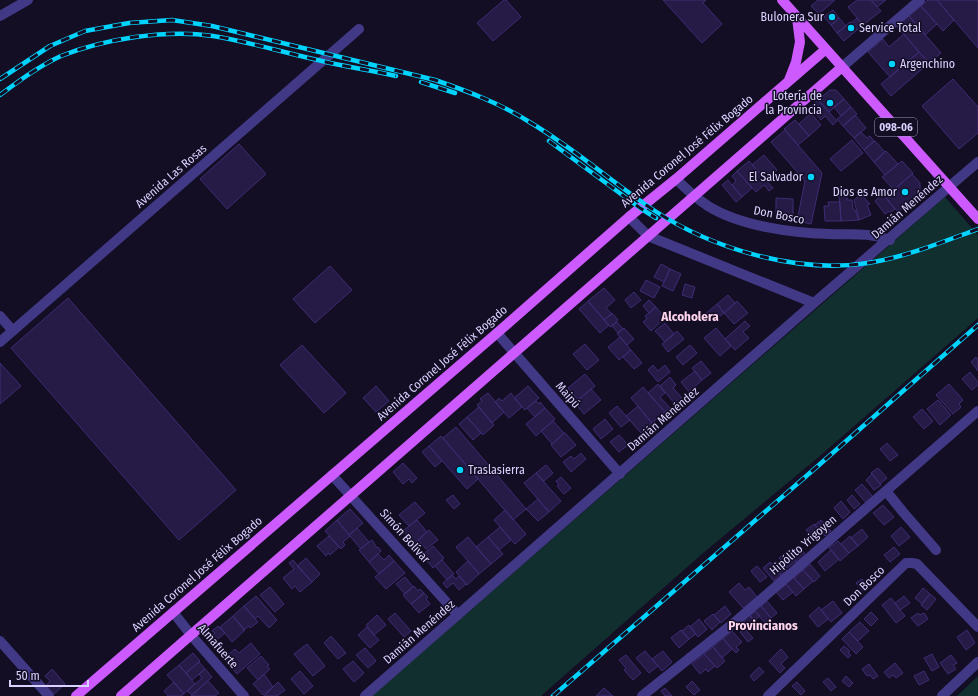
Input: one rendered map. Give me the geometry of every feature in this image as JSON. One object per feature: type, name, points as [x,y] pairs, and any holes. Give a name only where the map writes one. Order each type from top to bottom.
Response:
[{"type":"main road","points":[[121,696],[842,68],[782,0]]},
{"type":"main road","points":[[788,82],[796,62],[800,42],[797,18]]},
{"type":"main road","name":"Avenida Coronel José Félix Bogado","points":[[76,696],[497,333],[629,217],[676,179],[826,49]]},
{"type":"main road","name":"098-06","points":[[842,68],[950,187]]},
{"type":"main road","points":[[950,187],[978,219]]},
{"type":"street","points":[[0,16],[28,0]]},
{"type":"street","points":[[842,68],[920,0]]},
{"type":"street","name":"Avenida Las Rosas","points":[[0,342],[360,29]]},
{"type":"street","name":"Damián Menéndez","points":[[365,696],[978,162]]},
{"type":"street","name":"Don Bosco","points":[[676,179],[694,196],[729,217],[754,224],[802,233],[867,234],[890,240]]},
{"type":"street","points":[[629,217],[648,236],[814,304]]},
{"type":"street","points":[[0,316],[13,331]]},
{"type":"street","name":"Maipú","points":[[497,333],[620,474]]},
{"type":"street","name":"Hipólito Yrigoyen","points":[[642,696],[735,622],[978,411]]},
{"type":"street","name":"Simón Bolívar","points":[[332,475],[352,495],[458,615]]},
{"type":"street","points":[[886,491],[936,550]]},
{"type":"street","name":"Don Bosco","points":[[768,696],[906,563],[912,562],[917,564],[978,627]]},
{"type":"street","name":"Almafuerte","points":[[173,612],[244,696]]},
{"type":"street","points":[[0,641],[49,696]]},
{"type":"street","points":[[942,696],[978,662]]},
{"type":"green space","points":[[945,197],[978,235],[978,318],[821,455],[702,554],[541,696],[372,696]]},
{"type":"green space","points":[[978,676],[978,696],[957,696]]},
{"type":"building","points":[[504,0],[506,0],[521,17],[493,41],[477,23]]},
{"type":"building","points":[[663,0],[706,0],[703,3],[722,24],[702,43]]},
{"type":"building","points":[[818,0],[835,0],[819,14],[811,6]]},
{"type":"building","points":[[857,0],[871,0],[881,11],[863,25],[848,7]]},
{"type":"building","points":[[871,0],[886,0],[877,7]]},
{"type":"building","points":[[928,0],[937,0],[954,20],[943,31],[921,6]]},
{"type":"building","points":[[937,0],[978,1],[978,48]]},
{"type":"building","points":[[921,6],[937,24],[925,35],[909,16]]},
{"type":"building","name":"Bulonera Sur","points":[[833,10],[839,18],[831,25],[824,17]]},
{"type":"building","points":[[909,16],[941,53],[929,63],[897,27]]},
{"type":"building","points":[[839,18],[846,26],[837,33],[831,25]]},
{"type":"building","points":[[857,18],[863,25],[857,30],[851,23]]},
{"type":"building","name":"Service Total","points":[[850,22],[857,30],[852,34],[845,26]]},
{"type":"building","points":[[846,26],[852,34],[844,41],[837,33]]},
{"type":"building","name":"Argenchino","points":[[904,34],[919,52],[890,77],[868,52],[883,39],[889,47]]},
{"type":"building","points":[[919,52],[929,63],[891,96],[881,84]]},
{"type":"building","points":[[953,79],[978,107],[978,133],[959,149],[922,106]]},
{"type":"building","name":"Lotería de la Provincia","points":[[830,90],[836,90],[844,99],[829,112],[818,100]]},
{"type":"building","points":[[844,99],[851,107],[841,116],[834,107]]},
{"type":"building","points":[[818,100],[837,121],[833,125],[825,116],[821,120],[810,107]]},
{"type":"building","points":[[851,107],[857,114],[843,126],[837,119]]},
{"type":"building","points":[[811,113],[821,125],[809,136],[799,124]]},
{"type":"building","points":[[855,115],[866,128],[854,138],[843,126]]},
{"type":"building","points":[[795,120],[809,136],[798,145],[784,129]]},
{"type":"building","name":"El Salvador","points":[[785,130],[822,173],[811,224],[797,221],[805,181],[771,142]]},
{"type":"building","points":[[861,132],[867,138],[870,136],[874,141],[864,150],[854,138]]},
{"type":"building","points":[[852,140],[863,153],[841,171],[830,159]]},
{"type":"building","points":[[875,141],[885,152],[874,162],[864,150]]},
{"type":"building","points":[[239,144],[266,174],[227,209],[200,179]]},
{"type":"building","points":[[886,151],[898,164],[885,175],[874,162]]},
{"type":"building","points":[[764,155],[777,170],[766,180],[752,165]]},
{"type":"building","points":[[749,161],[773,188],[769,191],[764,185],[756,192],[737,171]]},
{"type":"building","points":[[902,161],[913,173],[894,190],[882,177]]},
{"type":"building","points":[[737,171],[752,188],[742,197],[732,185],[736,181],[732,176]]},
{"type":"building","name":"Dios es Amor","points":[[912,174],[920,183],[920,194],[898,212],[885,197]]},
{"type":"building","points":[[728,180],[742,197],[736,202],[722,185]]},
{"type":"building","points":[[861,194],[870,204],[867,205],[871,215],[859,220],[854,200]]},
{"type":"building","points":[[883,194],[895,209],[890,213],[889,211],[885,214],[875,201]]},
{"type":"building","points":[[839,195],[847,195],[847,200],[852,200],[853,210],[855,210],[859,220],[841,221]]},
{"type":"building","points":[[776,198],[793,199],[793,217],[776,216]]},
{"type":"building","points":[[828,202],[840,202],[841,221],[825,221],[824,206],[829,206]]},
{"type":"building","points":[[661,264],[670,269],[664,282],[654,277]]},
{"type":"building","points":[[330,266],[352,290],[315,323],[293,299]]},
{"type":"building","points":[[670,269],[681,274],[673,291],[662,286]]},
{"type":"building","points":[[646,280],[660,287],[654,298],[640,291]]},
{"type":"building","points":[[685,284],[695,287],[692,298],[682,295]]},
{"type":"building","points":[[604,288],[615,300],[606,308],[612,314],[604,320],[588,301]]},
{"type":"building","points":[[634,292],[641,300],[631,308],[625,300]]},
{"type":"building","points":[[728,295],[735,303],[724,313],[717,304]]},
{"type":"building","points":[[68,298],[236,490],[179,540],[11,348]]},
{"type":"building","points":[[649,300],[656,307],[649,313],[643,306]]},
{"type":"building","points":[[588,301],[609,325],[600,333],[579,309]]},
{"type":"building","points":[[737,301],[748,313],[734,324],[724,313]]},
{"type":"building","points":[[717,304],[724,313],[720,316],[718,313],[709,321],[704,315]]},
{"type":"building","points":[[656,307],[665,318],[651,331],[643,322],[647,319],[645,316]]},
{"type":"building","points":[[612,313],[618,320],[610,327],[604,320]]},
{"type":"building","points":[[745,321],[750,326],[743,332],[749,338],[735,350],[725,339]]},
{"type":"building","points":[[617,322],[623,329],[618,333],[612,326]]},
{"type":"building","points":[[665,323],[674,334],[665,342],[655,331]]},
{"type":"building","points":[[624,328],[634,339],[627,345],[617,334]]},
{"type":"building","points":[[716,328],[731,346],[720,356],[704,338]]},
{"type":"building","points":[[677,331],[684,339],[668,352],[662,344]]},
{"type":"building","points":[[620,337],[631,350],[619,360],[608,347]]},
{"type":"building","points":[[585,344],[599,360],[587,370],[573,354]]},
{"type":"building","points":[[302,345],[346,393],[324,413],[280,365]]},
{"type":"building","points":[[690,345],[697,353],[683,365],[676,357]]},
{"type":"building","points":[[631,350],[642,363],[634,369],[623,357]]},
{"type":"building","points":[[976,357],[978,359],[978,371],[971,362]]},
{"type":"building","points":[[701,361],[711,373],[702,380],[692,368]]},
{"type":"building","points":[[0,363],[21,386],[0,404]]},
{"type":"building","points":[[653,365],[658,371],[665,365],[670,372],[658,382],[648,370]]},
{"type":"building","points":[[695,371],[702,380],[689,392],[681,382]]},
{"type":"building","points":[[970,372],[978,382],[978,385],[972,390],[962,379]]},
{"type":"building","points":[[585,374],[595,386],[578,400],[568,388]]},
{"type":"building","points":[[670,377],[676,385],[673,388],[682,398],[675,404],[660,386]]},
{"type":"building","points":[[658,384],[665,393],[660,397],[670,408],[665,412],[648,393]]},
{"type":"building","points":[[949,384],[963,400],[959,404],[961,407],[953,414],[936,395]]},
{"type":"building","points":[[376,386],[389,401],[376,412],[363,398]]},
{"type":"building","points":[[528,386],[539,398],[525,410],[514,398]]},
{"type":"building","points":[[643,387],[665,412],[652,423],[631,398]]},
{"type":"building","points":[[591,389],[601,400],[584,414],[575,403]]},
{"type":"building","points":[[488,393],[504,412],[492,423],[477,405],[482,401],[480,399]]},
{"type":"building","points":[[511,393],[522,407],[509,418],[495,402],[499,398],[502,401]]},
{"type":"building","points":[[938,400],[951,415],[940,425],[927,409]]},
{"type":"building","points":[[536,401],[539,404],[540,402],[545,408],[535,417],[527,408]]},
{"type":"building","points":[[617,406],[630,420],[621,427],[609,413]]},
{"type":"building","points":[[638,406],[652,423],[641,433],[626,416]]},
{"type":"building","points":[[479,407],[494,425],[483,435],[467,417]]},
{"type":"building","points":[[545,408],[555,419],[536,436],[526,424]]},
{"type":"building","points":[[922,409],[933,421],[924,429],[913,417]]},
{"type":"building","points":[[467,417],[481,433],[473,440],[459,424]]},
{"type":"building","points":[[605,419],[613,429],[601,439],[593,429]]},
{"type":"building","points":[[553,421],[564,433],[552,444],[541,431]]},
{"type":"building","points":[[456,427],[526,509],[513,520],[443,438]]},
{"type":"building","points":[[564,433],[576,445],[561,457],[551,445]]},
{"type":"building","points":[[619,435],[628,445],[619,452],[610,442]]},
{"type":"building","name":"Traslasierra","points":[[441,436],[478,479],[467,489],[429,446]]},
{"type":"building","points":[[887,443],[898,455],[890,461],[880,449]]},
{"type":"building","points":[[429,446],[442,461],[435,467],[422,452]]},
{"type":"building","points":[[581,453],[586,459],[571,472],[563,462],[571,456],[574,459]]},
{"type":"building","points":[[403,463],[417,478],[412,483],[409,479],[403,484],[393,472]]},
{"type":"building","points":[[546,465],[553,473],[544,481],[536,473]]},
{"type":"building","points":[[878,468],[887,478],[880,484],[871,473]]},
{"type":"building","points":[[536,473],[561,501],[549,512],[524,483]]},
{"type":"building","points":[[872,474],[881,485],[874,490],[866,480]]},
{"type":"building","points":[[561,477],[571,488],[564,494],[557,486],[559,485],[556,481]]},
{"type":"building","points":[[862,484],[873,497],[866,503],[855,490]]},
{"type":"building","points":[[453,495],[460,504],[454,509],[446,500]]},
{"type":"building","points":[[852,495],[860,504],[854,509],[847,500]]},
{"type":"building","points":[[538,499],[549,512],[538,521],[526,509]]},
{"type":"building","points":[[841,501],[850,512],[843,519],[834,508]]},
{"type":"building","points":[[415,502],[425,513],[409,526],[399,515]]},
{"type":"building","points":[[883,505],[894,517],[884,525],[873,513]]},
{"type":"building","points":[[350,509],[363,523],[349,535],[337,520]]},
{"type":"building","points":[[505,510],[526,534],[515,544],[494,520]]},
{"type":"building","points":[[337,520],[350,536],[343,542],[345,545],[341,549],[325,531]]},
{"type":"building","points":[[417,520],[427,532],[414,544],[403,531]]},
{"type":"building","points":[[821,520],[831,531],[825,536],[815,525]]},
{"type":"building","points":[[814,524],[821,533],[813,539],[806,530]]},
{"type":"building","points":[[500,527],[511,540],[499,550],[488,537]]},
{"type":"building","points":[[901,527],[910,537],[899,546],[891,536]]},
{"type":"building","points":[[357,528],[369,542],[361,549],[349,535]]},
{"type":"building","points":[[862,529],[868,537],[858,546],[851,538]]},
{"type":"building","points":[[429,530],[438,540],[426,549],[418,540]]},
{"type":"building","points":[[329,536],[339,547],[330,555],[328,553],[326,556],[317,546]]},
{"type":"building","points":[[850,536],[858,546],[849,553],[841,544]]},
{"type":"building","points":[[468,537],[491,564],[479,574],[456,547]]},
{"type":"building","points":[[488,537],[503,554],[491,564],[476,547]]},
{"type":"building","points":[[372,540],[381,551],[369,562],[359,550]]},
{"type":"building","points":[[838,541],[849,553],[840,561],[829,548]]},
{"type":"building","points":[[433,546],[444,558],[433,568],[422,555]]},
{"type":"building","points":[[894,547],[900,554],[890,562],[884,555]]},
{"type":"building","points":[[801,549],[806,555],[797,562],[792,556]]},
{"type":"building","points":[[831,550],[839,559],[825,571],[818,562]]},
{"type":"building","points":[[788,551],[796,561],[787,568],[779,558]]},
{"type":"building","points":[[378,554],[384,560],[389,555],[394,561],[379,574],[369,562]]},
{"type":"building","points":[[306,558],[320,574],[312,582],[297,566]]},
{"type":"building","points":[[293,560],[312,582],[300,592],[295,586],[292,589],[283,578],[294,569],[289,563]]},
{"type":"building","points":[[442,560],[454,574],[447,580],[435,566]]},
{"type":"building","points":[[394,561],[405,573],[386,589],[375,577]]},
{"type":"building","points":[[468,561],[479,574],[467,585],[456,572]]},
{"type":"building","points":[[776,561],[780,567],[782,565],[787,570],[781,575],[772,564]]},
{"type":"building","points":[[770,562],[781,575],[774,581],[763,568]]},
{"type":"building","points":[[810,564],[820,576],[814,582],[803,570]]},
{"type":"building","points":[[757,566],[767,577],[760,582],[751,571]]},
{"type":"building","points":[[803,570],[813,581],[804,589],[794,578]]},
{"type":"building","points":[[452,575],[456,579],[459,576],[466,584],[459,590],[453,583],[447,588],[443,583]]},
{"type":"building","points":[[405,577],[413,587],[405,594],[396,584]]},
{"type":"building","points":[[793,577],[804,589],[796,596],[786,584]]},
{"type":"building","points":[[862,579],[868,587],[863,591],[856,583]]},
{"type":"building","points":[[739,583],[745,590],[749,587],[757,597],[743,608],[729,592]]},
{"type":"building","points":[[786,584],[793,592],[783,600],[776,592]]},
{"type":"building","points":[[414,586],[418,591],[420,589],[424,593],[411,604],[403,595]]},
{"type":"building","points":[[270,587],[284,604],[275,612],[260,595]]},
{"type":"building","points":[[923,588],[930,594],[922,604],[915,598]]},
{"type":"building","points":[[424,593],[428,597],[426,599],[430,604],[419,613],[411,604]]},
{"type":"building","points":[[930,594],[936,599],[927,610],[921,605]]},
{"type":"building","points":[[256,596],[277,620],[269,628],[258,616],[255,619],[244,606]]},
{"type":"building","points":[[904,596],[910,603],[900,610],[895,603]]},
{"type":"building","points":[[891,598],[905,616],[896,623],[882,605]]},
{"type":"building","points":[[767,601],[777,613],[771,618],[761,606]]},
{"type":"building","points":[[833,601],[842,613],[831,622],[821,610]]},
{"type":"building","points":[[760,605],[771,618],[765,623],[754,610]]},
{"type":"building","points":[[244,606],[258,622],[250,628],[249,626],[244,630],[233,616]]},
{"type":"building","points":[[725,606],[731,614],[721,623],[714,615]]},
{"type":"building","points":[[819,607],[828,619],[818,627],[809,616]]},
{"type":"building","points":[[755,611],[760,616],[754,621],[750,616]]},
{"type":"building","points":[[871,612],[878,619],[871,626],[864,619]]},
{"type":"building","points":[[395,613],[411,631],[404,637],[388,619]]},
{"type":"building","points":[[918,613],[920,615],[924,613],[928,619],[918,626],[911,618]]},
{"type":"building","points":[[713,614],[720,622],[712,630],[704,621]]},
{"type":"building","points":[[377,615],[386,625],[374,635],[366,625]]},
{"type":"building","points":[[750,615],[756,622],[750,627],[743,620]]},
{"type":"building","points":[[233,616],[245,630],[232,642],[220,627]]},
{"type":"building","points":[[699,619],[707,629],[698,637],[690,627]]},
{"type":"building","points":[[860,622],[869,631],[858,641],[849,632]]},
{"type":"building","points":[[689,625],[696,634],[689,639],[682,631]]},
{"type":"building","points":[[218,626],[225,633],[214,642],[210,638],[215,633],[212,631]]},
{"type":"building","points":[[367,627],[379,640],[370,648],[358,635]]},
{"type":"building","points":[[745,629],[753,638],[748,642],[740,632]]},
{"type":"building","points":[[681,630],[689,639],[679,648],[671,638]]},
{"type":"building","points":[[967,630],[975,643],[966,650],[957,637]]},
{"type":"building","points":[[732,631],[742,642],[736,647],[739,650],[736,653],[723,639]]},
{"type":"building","points":[[849,632],[863,647],[856,654],[842,639]]},
{"type":"building","points":[[331,636],[346,653],[338,659],[324,643]]},
{"type":"building","points":[[723,638],[732,649],[722,658],[713,647]]},
{"type":"building","points":[[251,643],[260,654],[237,674],[224,658],[235,649],[239,653]]},
{"type":"building","points":[[307,644],[325,666],[313,676],[294,654]]},
{"type":"building","points":[[844,646],[850,651],[848,653],[851,655],[848,658],[840,650]]},
{"type":"building","points":[[713,647],[725,661],[717,668],[704,654]]},
{"type":"building","points":[[365,648],[376,661],[368,668],[356,655]]},
{"type":"building","points":[[781,649],[788,657],[781,664],[785,668],[780,673],[769,661]]},
{"type":"building","points":[[645,651],[658,666],[649,673],[636,658]]},
{"type":"building","points":[[663,651],[672,662],[662,671],[652,659]]},
{"type":"building","points":[[193,653],[200,661],[186,673],[179,665]]},
{"type":"building","points":[[704,654],[715,666],[708,672],[706,669],[700,674],[692,664]]},
{"type":"building","points":[[932,654],[939,667],[932,671],[924,658]]},
{"type":"building","points":[[626,655],[641,673],[633,680],[624,670],[626,668],[619,660]]},
{"type":"building","points":[[951,655],[957,663],[953,665],[956,669],[948,674],[940,663]]},
{"type":"building","points":[[261,656],[269,665],[267,666],[270,669],[258,680],[247,668]]},
{"type":"building","points":[[353,661],[364,673],[354,682],[343,669]]},
{"type":"building","points":[[199,662],[205,669],[192,680],[186,673]]},
{"type":"building","points":[[895,663],[903,673],[896,678],[893,675],[889,678],[884,672]]},
{"type":"building","points":[[869,664],[878,676],[873,679],[870,675],[867,676],[862,669]]},
{"type":"building","points":[[179,665],[195,684],[184,694],[167,675]]},
{"type":"building","points":[[759,667],[764,672],[754,681],[750,676]]},
{"type":"building","points":[[52,669],[65,684],[52,696],[44,688],[50,681],[45,676]]},
{"type":"building","points":[[205,669],[212,677],[192,695],[187,691],[202,678],[199,674]]},
{"type":"building","points":[[300,671],[313,686],[304,694],[291,679]]},
{"type":"building","points":[[924,671],[929,680],[919,685],[914,676]]},
{"type":"building","points":[[264,674],[273,687],[263,695],[253,684]]},
{"type":"building","points":[[846,676],[853,683],[849,687],[842,681]]},
{"type":"building","points":[[828,678],[836,687],[831,691],[823,682]]},
{"type":"building","points":[[208,681],[219,693],[215,696],[191,696]]},
{"type":"building","points":[[692,681],[700,690],[694,695],[686,687]]},
{"type":"building","points":[[174,682],[184,694],[181,696],[168,696],[164,691]]},
{"type":"building","points":[[278,682],[285,690],[277,696],[264,696]]},
{"type":"building","points":[[797,682],[805,691],[801,695],[792,686]]},
{"type":"building","points":[[604,688],[613,696],[596,696]]},
{"type":"building","points":[[665,688],[672,696],[665,696],[661,691]]},
{"type":"railway","points":[[0,79],[50,46],[85,31],[129,23],[172,20],[212,26],[435,80],[484,98],[520,116],[547,133],[639,200],[678,225],[729,247],[757,255],[813,265],[868,263],[910,253],[978,229]]},
{"type":"railway","points":[[0,95],[45,64],[78,50],[116,40],[175,34],[195,34],[227,38],[331,63],[396,76]]},
{"type":"railway","points":[[421,82],[455,93]]},
{"type":"railway","points":[[549,141],[640,208],[656,218]]},
{"type":"railway","points":[[553,696],[978,325]]},
{"type":"place","name":"Bulonera Sur","points":[[832,17]]},
{"type":"place","name":"Service Total","points":[[851,28]]},
{"type":"place","name":"Argenchino","points":[[892,64]]},
{"type":"place","name":"Lotería de la Provincia","points":[[830,103]]},
{"type":"place","name":"El Salvador","points":[[811,177]]},
{"type":"place","name":"Dios es Amor","points":[[905,192]]},
{"type":"place","name":"Traslasierra","points":[[460,470]]},
{"type":"district","name":"Alcoholera","points":[[690,316]]},
{"type":"district","name":"Provincianos","points":[[763,625]]}]
